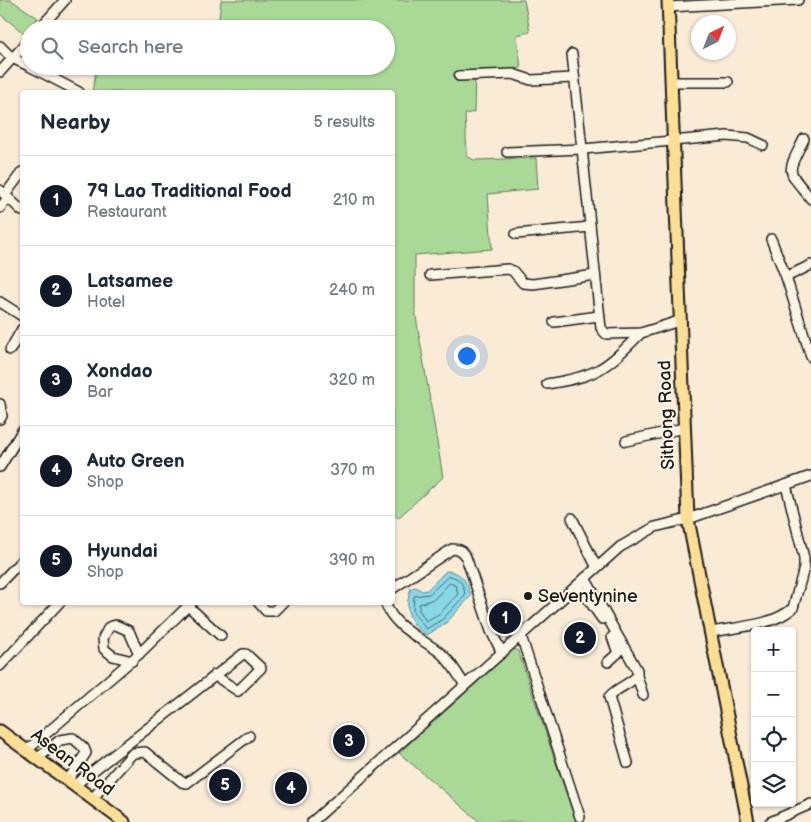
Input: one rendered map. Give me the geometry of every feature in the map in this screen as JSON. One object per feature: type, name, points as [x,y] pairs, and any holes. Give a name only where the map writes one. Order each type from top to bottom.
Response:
[{"type":"main road","name":"Sithong Road","points":[[668,3],[688,519],[748,822]]},
{"type":"main road","name":"Asean Road","points":[[0,731],[124,822]]},
{"type":"street","points":[[46,20],[65,0]]},
{"type":"street","points":[[668,3],[798,0]]},
{"type":"street","points":[[0,46],[12,58],[20,62]]},
{"type":"street","points":[[0,72],[20,50]]},
{"type":"street","points":[[572,54],[601,328],[606,334],[641,333],[679,322]]},
{"type":"street","points":[[459,76],[513,74],[531,80],[574,78]]},
{"type":"street","points":[[46,75],[75,90]]},
{"type":"street","points":[[671,82],[728,82]]},
{"type":"street","points":[[507,152],[583,149],[727,136],[748,138],[763,145]]},
{"type":"street","points":[[804,139],[790,166],[790,174],[811,199]]},
{"type":"street","points":[[0,208],[4,194],[20,174]]},
{"type":"street","points":[[4,194],[20,209]]},
{"type":"street","points":[[516,234],[590,227]]},
{"type":"street","points":[[771,239],[786,277],[811,357]]},
{"type":"street","points":[[786,277],[811,265]]},
{"type":"street","points":[[430,275],[508,269],[513,271],[523,283],[533,284],[595,275]]},
{"type":"street","points":[[0,302],[20,315]]},
{"type":"street","points":[[554,322],[599,316]]},
{"type":"street","points":[[10,350],[20,332]]},
{"type":"street","points":[[548,384],[592,375],[615,358],[641,333]]},
{"type":"street","points":[[0,404],[2,416],[0,419]]},
{"type":"street","points":[[626,441],[684,428]]},
{"type":"street","points":[[0,467],[20,434]]},
{"type":"street","points":[[312,822],[585,578],[596,566],[636,536],[655,527],[688,519],[811,476]]},
{"type":"street","points":[[711,632],[766,621],[788,613],[793,608],[804,568],[804,558],[786,485]]},
{"type":"street","points":[[572,518],[596,566]]},
{"type":"street","points":[[395,587],[452,549],[460,550],[466,557],[491,632],[502,652]]},
{"type":"street","points":[[0,584],[20,562]]},
{"type":"street","points":[[585,578],[637,670],[643,695]]},
{"type":"street","points":[[578,584],[600,615],[616,644],[618,653],[608,662]]},
{"type":"street","points":[[0,666],[57,605]]},
{"type":"street","points":[[28,750],[132,661],[189,605]]},
{"type":"street","points":[[191,605],[221,636]]},
{"type":"street","points":[[261,605],[266,611],[274,611],[280,605]]},
{"type":"street","points":[[386,605],[388,611],[401,626],[439,652],[465,685]]},
{"type":"street","points":[[132,661],[113,656],[104,649],[104,634],[109,627],[116,625],[129,631],[139,654]]},
{"type":"street","points":[[520,636],[580,817]]},
{"type":"street","points":[[72,783],[214,675],[244,653],[262,668],[238,691],[214,675]]},
{"type":"street","points":[[628,763],[610,697],[637,676]]},
{"type":"street","points":[[92,799],[133,753],[145,752],[182,782],[187,783],[249,736]]},
{"type":"street","points":[[38,758],[60,740],[73,738],[84,748],[86,753],[72,783]]},
{"type":"street","points":[[770,822],[811,804]]},
{"type":"green space","points":[[0,0],[11,0],[38,18],[37,20],[20,20],[20,30],[0,14]]},
{"type":"green space","points":[[221,0],[524,0],[530,32],[517,35],[521,68],[475,73],[474,112],[465,114],[467,156],[474,160],[536,158],[538,189],[488,194],[492,249],[415,255],[415,311],[443,477],[398,518],[395,516],[395,90],[92,90],[95,75],[395,75],[395,20],[219,20]]},
{"type":"green space","points":[[514,649],[518,651],[576,822],[480,822],[399,753]]},
{"type":"water","points":[[446,571],[456,573],[463,578],[471,596],[446,623],[427,635],[416,626],[409,615],[408,602],[411,588],[416,587],[422,591],[427,590]]},
{"type":"place","name":"Seventynine","points":[[528,596]]},
{"type":"place","name":"79 Lao Traditional Food","points":[[505,618]]},
{"type":"place","name":"Latsamee","points":[[580,638]]},
{"type":"place","name":"Xondao","points":[[349,741]]},
{"type":"place","name":"Hyundai","points":[[225,785]]},
{"type":"place","name":"Auto Green","points":[[291,788]]}]
